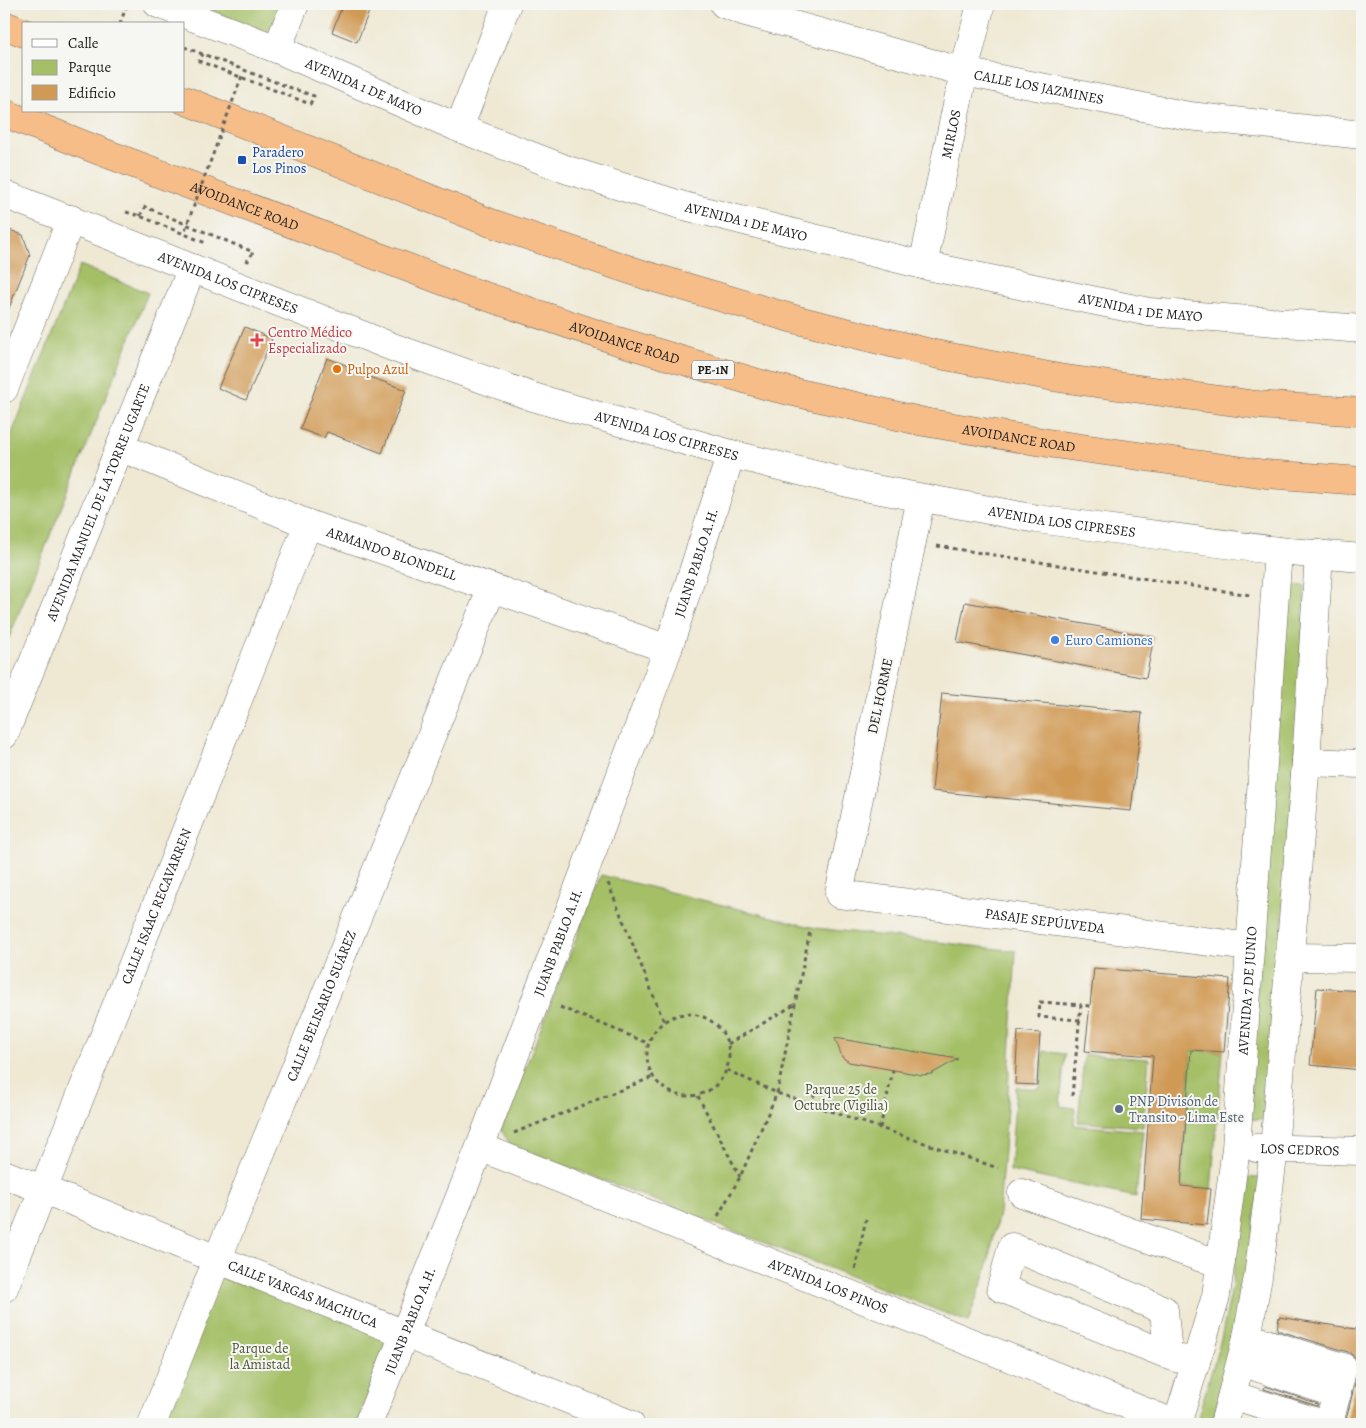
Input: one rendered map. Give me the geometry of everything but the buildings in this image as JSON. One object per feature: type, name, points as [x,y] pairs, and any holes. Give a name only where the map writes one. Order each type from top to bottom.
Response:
[{"type":"highway","points":[[4,25],[22,32]]},
{"type":"highway","points":[[185,100],[491,223],[645,275],[794,319],[935,354],[1059,378],[1257,406],[1362,412]]},
{"type":"highway","name":"AVOIDANCE ROAD","points":[[4,113],[464,289],[618,341],[768,386],[924,422],[1054,444],[1266,474],[1362,481]]},
{"type":"street","name":"AVENIDA 1 DE MAYO","points":[[158,4],[277,49],[459,128],[568,170],[684,206],[923,264],[1149,312],[1362,329]]},
{"type":"street","points":[[277,49],[295,4]]},
{"type":"street","points":[[459,128],[506,4]]},
{"type":"street","name":"CALLE LOS JAZMINES","points":[[724,4],[746,12],[964,72],[1188,116],[1362,135]]},
{"type":"street","name":"MIRLOS","points":[[923,264],[964,72],[981,4]]},
{"type":"street","name":"AVENIDA LOS CIPRESES","points":[[4,194],[395,348],[532,397],[731,454],[864,487],[1036,519],[1278,551],[1362,558]]},
{"type":"street","points":[[4,389],[71,219]]},
{"type":"street","name":"AVENIDA MANUEL DE LA TORRE UGARTE","points":[[4,735],[192,268]]},
{"type":"street","name":"ARMANDO BLONDELL","points":[[120,447],[308,524],[668,649]]},
{"type":"street","name":"JUANB PABLO A.H.","points":[[368,1424],[480,1148],[668,649],[731,454]]},
{"type":"street","name":"DEL HORME","points":[[839,894],[920,498]]},
{"type":"street","name":"CALLE ISAAC RECAVARREN","points":[[4,1288],[308,524]]},
{"type":"street","name":"AVENIDA 7 DE JUNIO","points":[[1177,1424],[1216,1296],[1236,1148],[1278,551]]},
{"type":"street","points":[[1224,1424],[1244,1350],[1258,1277],[1274,1149],[1288,957],[1306,762],[1318,554]]},
{"type":"street","name":"CALLE BELISARIO SUÁREZ","points":[[152,1424],[217,1260],[492,588]]},
{"type":"street","points":[[1306,762],[1362,764]]},
{"type":"street","name":"PASAJE SEPÚLVEDA","points":[[839,894],[1250,947]]},
{"type":"street","points":[[1288,957],[1362,958]]},
{"type":"street","name":"AVENIDA LOS PINOS","points":[[480,1148],[1177,1424]]},
{"type":"street","name":"LOS CEDROS","points":[[1236,1148],[1362,1151]]},
{"type":"street","name":"CALLE VARGAS MACHUCA","points":[[4,1174],[630,1424]]},
{"type":"street","points":[[1022,1193],[1202,1258],[1221,1262]]},
{"type":"street","points":[[1168,1354],[1164,1310],[1012,1247],[1001,1288],[1176,1358],[1196,1362]]},
{"type":"street","points":[[1244,1350],[1337,1394],[1329,1424]]},
{"type":"street","points":[[1232,1395],[1323,1424]]},
{"type":"path","points":[[121,22],[127,4]]},
{"type":"path","points":[[185,47],[203,54],[243,72],[314,96],[310,104],[199,61],[203,54]]},
{"type":"path","points":[[184,232],[243,72]]},
{"type":"path","points":[[208,244],[184,232],[140,216],[145,207],[253,252],[248,261],[240,258]]},
{"type":"path","points":[[932,546],[1260,596]]},
{"type":"path","points":[[606,879],[664,1022]]},
{"type":"path","points":[[706,1237],[740,1176],[777,1093],[810,931]]},
{"type":"path","points":[[536,998],[648,1043]]},
{"type":"path","points":[[1080,1020],[1039,1017],[1040,1002],[1090,1006]]},
{"type":"path","points":[[1072,1096],[1081,1005]]},
{"type":"path","points":[[728,1044],[794,1006]]},
{"type":"path","points":[[689,1014],[702,1016],[714,1022],[723,1032],[728,1044],[730,1057],[727,1070],[720,1082],[711,1090],[698,1096],[685,1097],[672,1094],[653,1077],[648,1067],[648,1043],[654,1031],[664,1022],[676,1016],[689,1014]]},
{"type":"path","points":[[727,1070],[777,1093],[998,1168]]},
{"type":"path","points":[[880,1128],[893,1070]]},
{"type":"path","points":[[480,1148],[653,1077]]},
{"type":"path","points":[[812,1104],[815,1092]]},
{"type":"path","points":[[698,1096],[740,1176]]},
{"type":"path","points":[[846,1293],[854,1273],[866,1219]]},
{"type":"green space","points":[[196,4],[286,4],[273,36]]},
{"type":"green space","points":[[80,265],[148,293],[4,650],[4,453]]},
{"type":"green space","points":[[1283,585],[1305,586],[1295,765],[1267,1120],[1249,1119]]},
{"type":"green space","name":"Parque 25 de Octubre (Vigilia)","points":[[601,875],[816,928],[1016,951],[999,1213],[986,1272],[968,1322],[510,1144],[501,1130]]},
{"type":"green space","points":[[1191,1050],[1223,1052],[1211,1189],[1181,1186]]},
{"type":"green space","points":[[1043,1051],[1065,1054],[1060,1106],[1075,1108],[1074,1125],[1143,1131],[1136,1197],[1010,1171],[1016,1087],[1040,1089]]},
{"type":"green space","points":[[1084,1054],[1149,1059],[1143,1127],[1078,1122]]},
{"type":"green space","points":[[1244,1177],[1260,1178],[1246,1288],[1212,1424],[1196,1424],[1221,1339],[1232,1287]]},
{"type":"green space","name":"Parque de la Amistad","points":[[220,1267],[389,1335],[358,1424],[161,1424]]},
{"type":"place","name":"Paradero Los Pinos","points":[[242,160]]},
{"type":"place","name":"Centro Médico Especializado","points":[[257,340]]},
{"type":"place","name":"Pulpo Azul","points":[[337,369]]},
{"type":"place","name":"Euro Camiones","points":[[1055,640]]},
{"type":"place","name":"PNP Divisón de Transito - Lima Este","points":[[1119,1109]]}]
